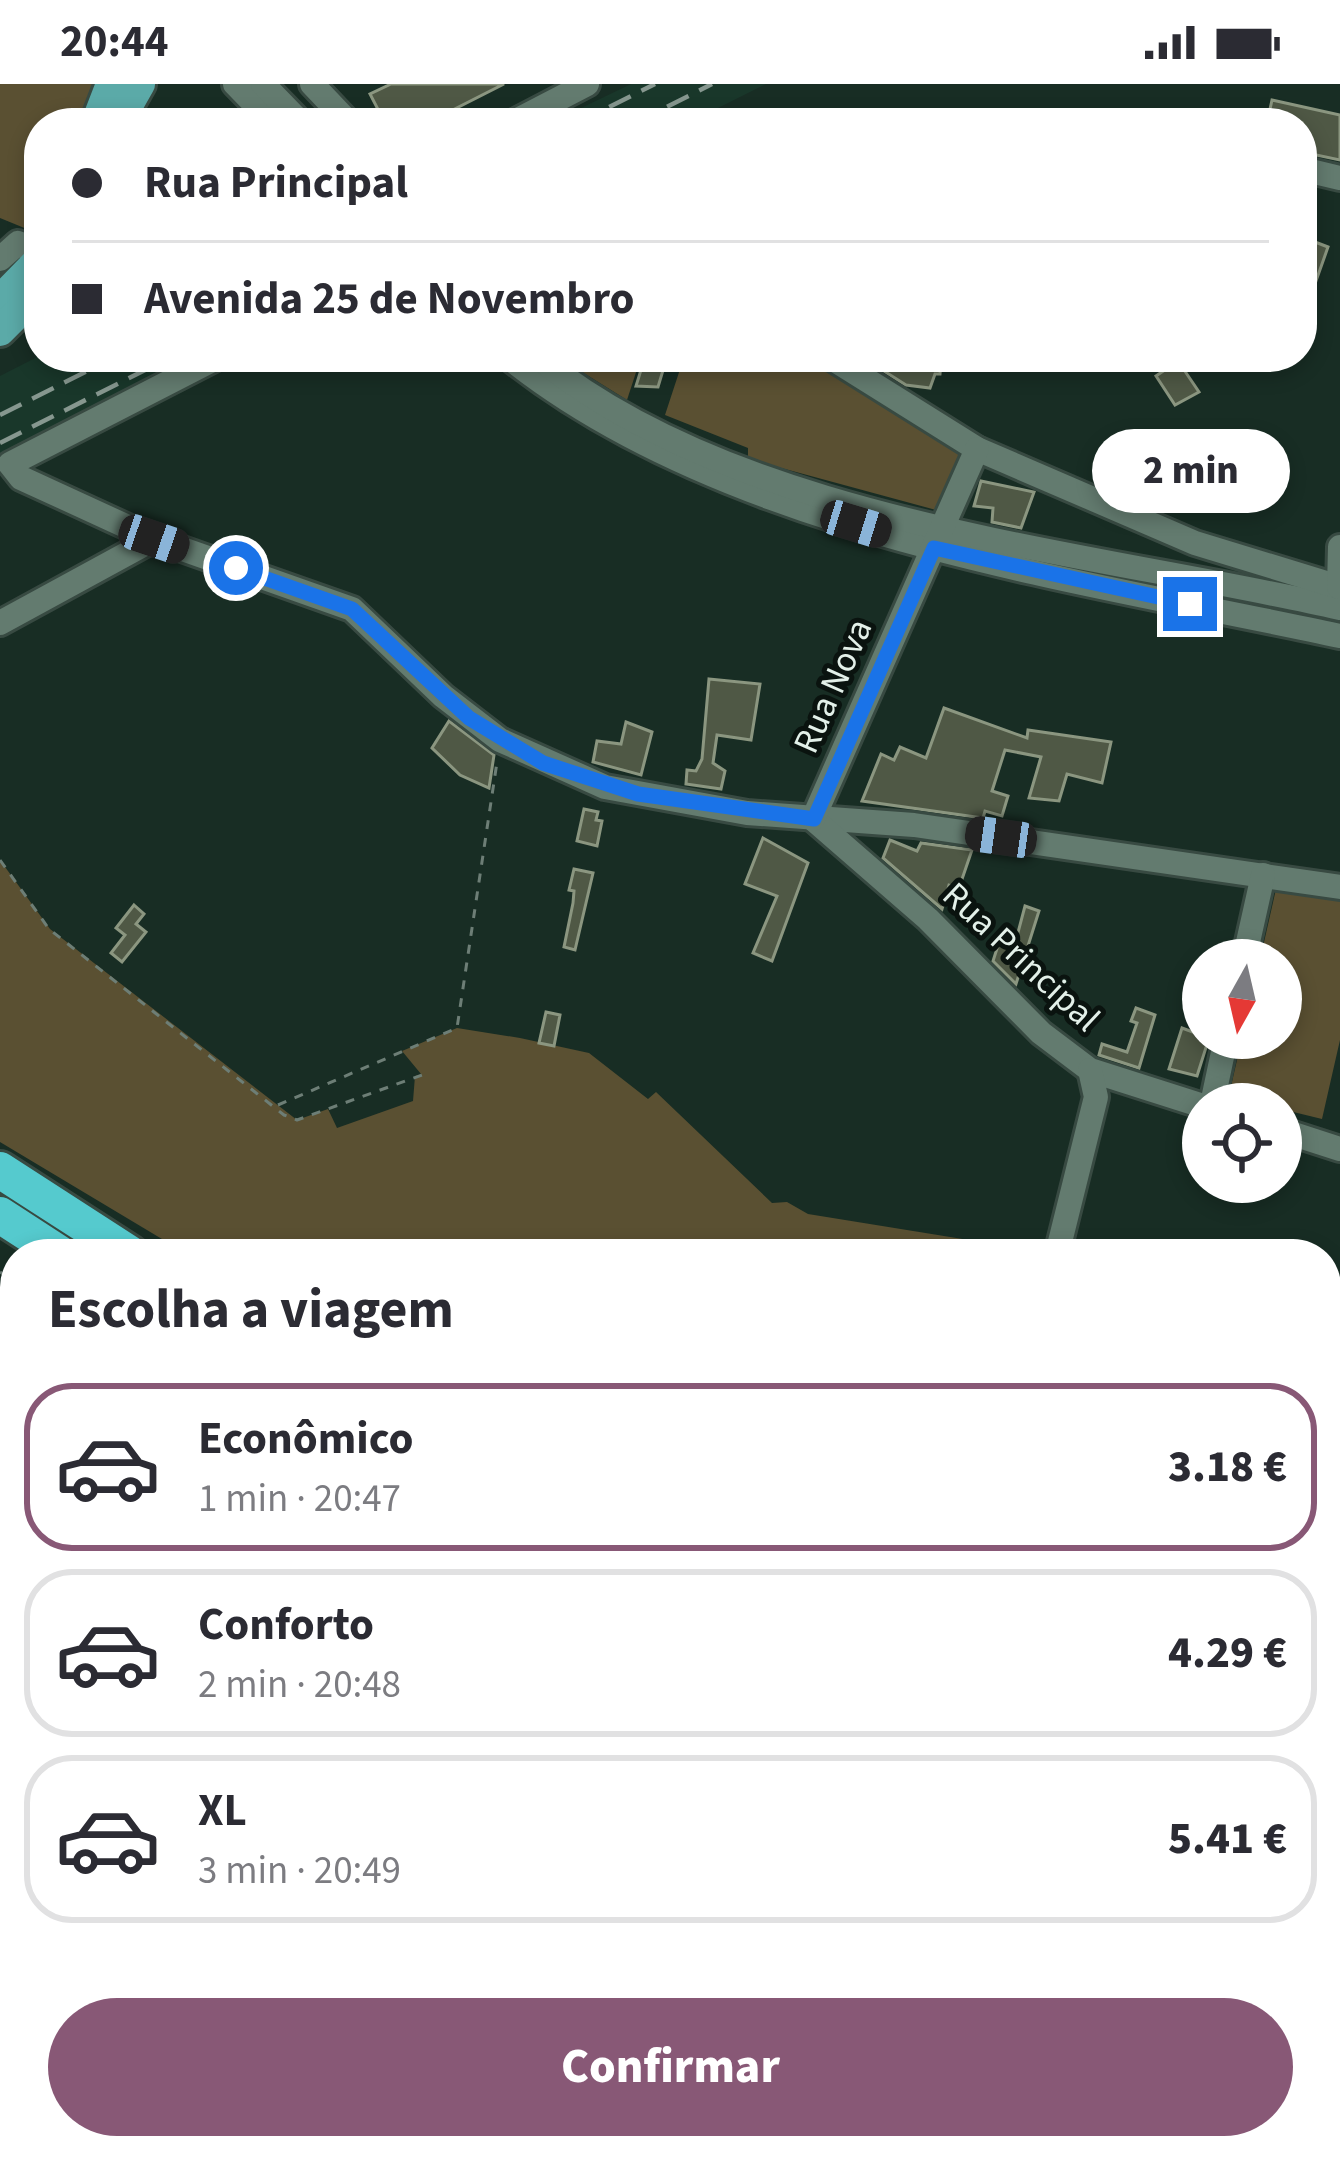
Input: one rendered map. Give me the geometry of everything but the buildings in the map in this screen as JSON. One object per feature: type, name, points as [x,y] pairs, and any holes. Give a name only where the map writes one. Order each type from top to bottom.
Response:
[{"type":"highway","points":[[0,1170],[107,1239]]},
{"type":"highway","points":[[0,1215],[36,1239]]},
{"type":"main road","points":[[3,318],[19,250]]},
{"type":"street","points":[[312,84],[335,108]]},
{"type":"street","points":[[541,108],[587,84]]},
{"type":"street","points":[[249,89],[279,108]]},
{"type":"street","points":[[189,372],[10,464],[21,478],[154,539],[352,609],[443,696],[500,740],[605,787],[747,813],[914,825],[1340,887]]},
{"type":"street","points":[[528,372],[592,420],[641,433],[816,512],[938,537],[1334,635],[1340,547]]},
{"type":"street","points":[[558,372],[641,433]]},
{"type":"street","points":[[854,372],[977,449],[1195,543],[1338,597]]},
{"type":"street","name":"Rua Nova","points":[[814,819],[977,449]]},
{"type":"street","points":[[938,537],[1338,597]]},
{"type":"street","points":[[0,623],[154,539]]},
{"type":"street","name":"Rua Principal","points":[[814,819],[848,855],[928,919],[1041,1033],[1090,1070],[1182,1098]]},
{"type":"street","points":[[1249,939],[1263,875]]},
{"type":"street","points":[[1061,1239],[1096,1096],[1090,1070]]},
{"type":"street","points":[[1302,1134],[1338,1141]]},
{"type":"path","points":[[276,1105],[307,1097],[457,1028],[500,740]]},
{"type":"path","points":[[0,860],[50,928],[297,1120],[422,1076]]},
{"type":"shaded area","points":[[0,84],[93,84],[84,108],[24,108],[24,228],[0,218]]},
{"type":"shaded area","points":[[631,84],[766,84],[718,108],[581,108]]},
{"type":"shaded area","points":[[24,364],[24,372],[168,372],[0,458],[0,376]]},
{"type":"shaded area","points":[[582,372],[636,372],[627,400]]},
{"type":"shaded area","points":[[679,372],[846,372],[963,446],[936,510],[748,459],[748,448],[665,415]]},
{"type":"shaded area","points":[[0,860],[50,929],[297,1120],[328,1109],[337,1128],[413,1101],[415,1076],[421,1074],[402,1051],[457,1028],[520,1038],[589,1053],[648,1099],[656,1092],[772,1203],[787,1202],[808,1214],[963,1239],[162,1239],[0,1142]]},
{"type":"shaded area","points":[[1276,889],[1340,899],[1340,1040],[1322,1119],[1302,1114],[1302,1083],[1232,1083],[1237,1059],[1302,1059],[1302,939],[1265,939]]},
{"type":"railway","points":[[607,108],[655,84]]},
{"type":"railway","points":[[665,108],[712,84]]},
{"type":"railway","points":[[0,415],[85,372]]},
{"type":"railway","points":[[0,443],[141,372]]},
{"type":"route","points":[[236,568],[352,609],[469,718],[543,763],[638,794],[814,819],[934,548],[1190,604]]}]
